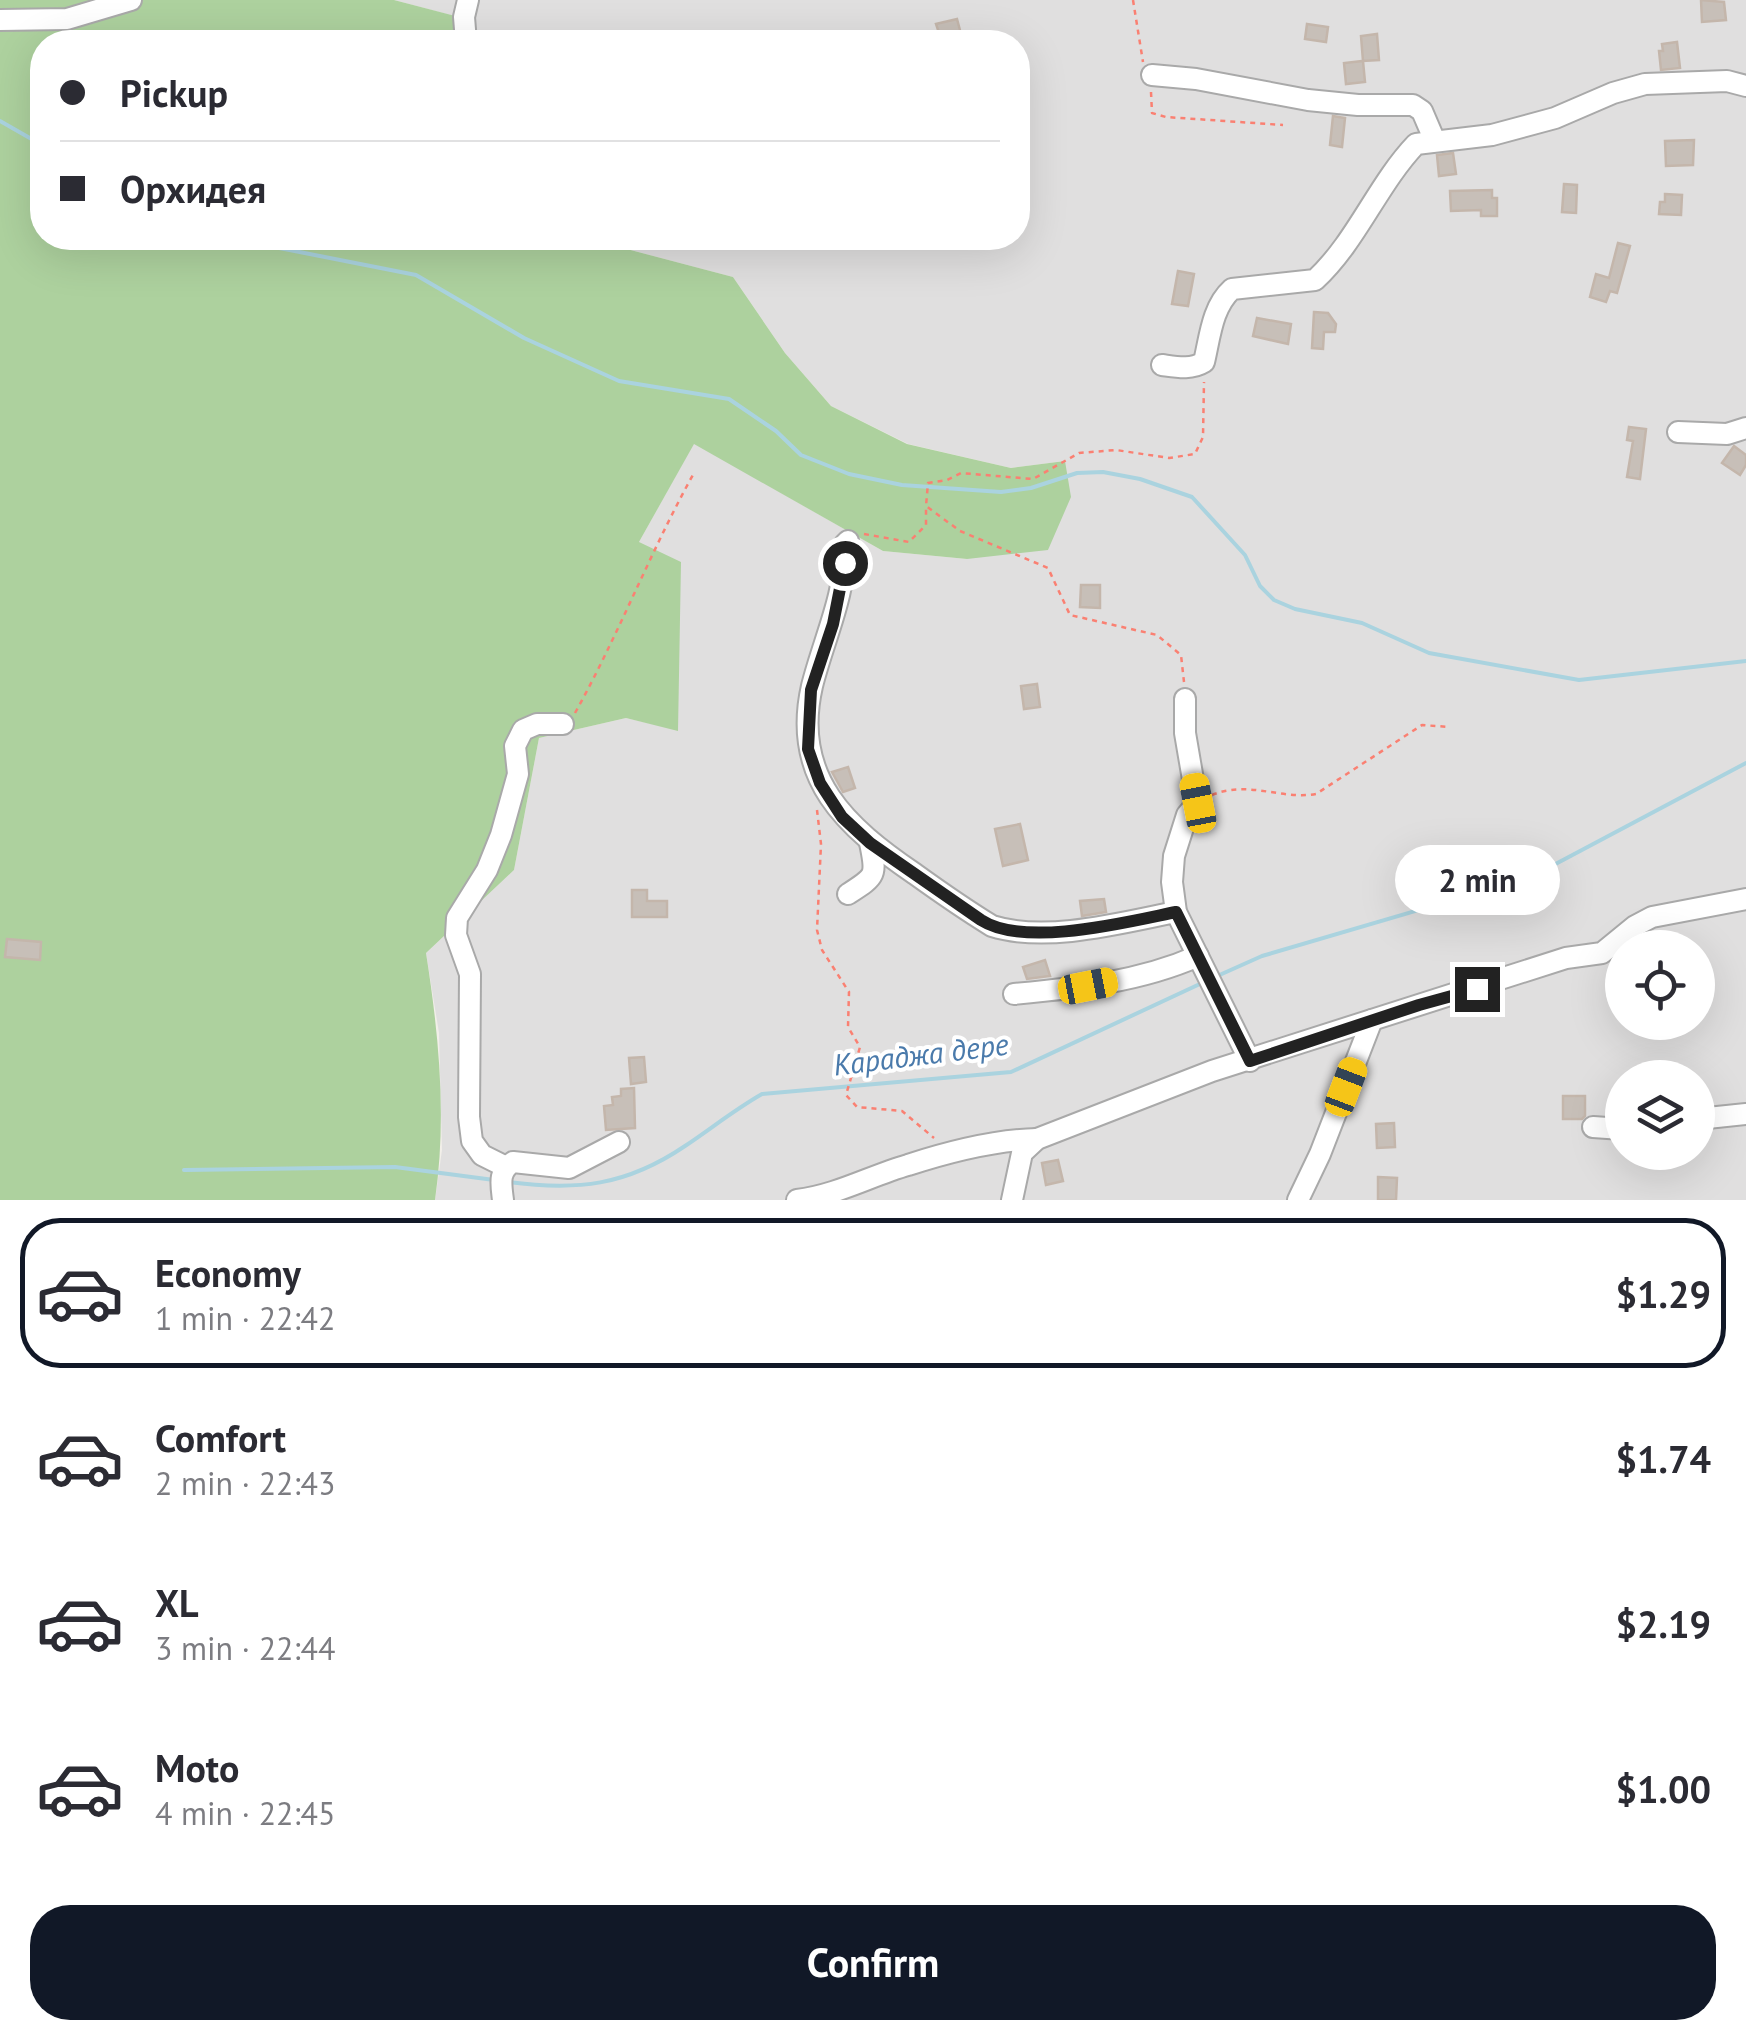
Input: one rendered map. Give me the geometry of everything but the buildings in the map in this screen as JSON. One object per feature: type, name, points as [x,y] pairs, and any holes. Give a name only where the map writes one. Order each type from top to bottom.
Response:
[{"type":"street","points":[[0,20],[67,19],[131,0]]},
{"type":"street","points":[[465,30],[468,0]]},
{"type":"street","points":[[1157,76],[1358,106],[1413,105],[1422,111],[1434,139]]},
{"type":"street","points":[[1162,365],[1182,368],[1204,362],[1223,297],[1238,287],[1316,280],[1351,239],[1401,159],[1416,144],[1524,127],[1645,84],[1727,81],[1746,86]]},
{"type":"street","points":[[1678,432],[1727,434],[1746,428]]},
{"type":"street","points":[[848,541],[833,624],[811,690],[808,749],[820,783],[842,817],[870,843],[992,926],[1006,931],[1098,928],[1176,912]]},
{"type":"street","points":[[1185,699],[1186,733],[1198,803],[1187,814],[1174,856],[1176,912],[1250,1061]]},
{"type":"street","points":[[563,724],[537,724],[523,730],[515,746],[518,774],[501,834],[486,870],[456,918],[456,935],[470,974],[472,1141],[503,1182],[513,1162],[568,1168],[619,1142]]},
{"type":"street","points":[[848,894],[872,878],[876,868],[870,843]]},
{"type":"street","points":[[797,1200],[827,1196],[909,1164],[1014,1140],[1037,1139],[1212,1071],[1566,958],[1602,953],[1652,917],[1746,899]]},
{"type":"street","points":[[1014,994],[1160,973],[1206,972]]},
{"type":"street","points":[[1298,1200],[1372,1020]]},
{"type":"street","points":[[1715,1117],[1746,1114]]},
{"type":"street","points":[[1593,1127],[1605,1128]]},
{"type":"street","points":[[1012,1200],[1022,1153],[1037,1139]]},
{"type":"path","points":[[1133,0],[1146,72],[1157,76],[1151,90],[1152,113],[1283,125]]},
{"type":"path","points":[[848,541],[866,534],[910,542],[926,525],[928,483],[962,473],[1033,479],[1079,454],[1116,450],[1169,458],[1195,454],[1203,438],[1204,362]]},
{"type":"path","points":[[563,724],[575,713],[614,642],[656,540],[694,473]]},
{"type":"path","points":[[926,506],[960,532],[1048,568],[1070,615],[1157,636],[1181,655],[1185,699]]},
{"type":"path","points":[[1198,803],[1217,792],[1239,789],[1316,794],[1422,725],[1448,727]]},
{"type":"path","points":[[817,810],[821,844],[817,930],[822,950],[848,992],[848,1026],[860,1047],[846,1095],[857,1106],[902,1110],[930,1132],[948,1155]]},
{"type":"shaded area","points":[[394,0],[1746,0],[1746,1200],[435,1200],[442,1150],[439,1033],[426,953],[514,870],[539,738],[626,718],[678,730],[639,542],[694,443],[883,551],[967,559],[1065,461],[1011,468],[908,444],[831,406],[785,353],[733,277],[631,250],[1030,250],[1030,30],[459,30],[458,17]]},
{"type":"green space","points":[[0,0],[394,0],[459,17],[460,30],[30,30],[30,250],[631,250],[733,277],[785,353],[831,406],[907,444],[1011,468],[1065,461],[1071,497],[1048,550],[967,559],[883,551],[694,444],[639,542],[681,562],[678,731],[626,718],[539,738],[514,870],[426,953],[440,1076],[435,1200],[0,1200]]},
{"type":"waterway","points":[[0,121],[30,138]]},
{"type":"waterway","points":[[289,250],[416,275],[524,338],[619,381],[729,399],[776,431],[801,455],[849,474],[902,485],[1001,492],[1031,488],[1077,473],[1103,472],[1140,479],[1192,497],[1245,555],[1260,586],[1274,600],[1295,609],[1362,623],[1429,653],[1579,680],[1746,661]]},
{"type":"waterway","name":"Караджа дере","points":[[1215,977],[1262,956],[1531,877],[1746,763]]},
{"type":"waterway","name":"Караджа дере","points":[[508,1182],[579,1185],[642,1170],[762,1094],[1011,1072],[1202,983]]},
{"type":"waterway","name":"Караджа дере","points":[[184,1170],[395,1167],[494,1180]]},
{"type":"route","points":[[845,563],[833,624],[811,690],[808,749],[820,783],[842,817],[870,843],[981,920],[1006,931],[1020,932],[1098,928],[1176,912],[1250,1061],[1477,989]]}]
